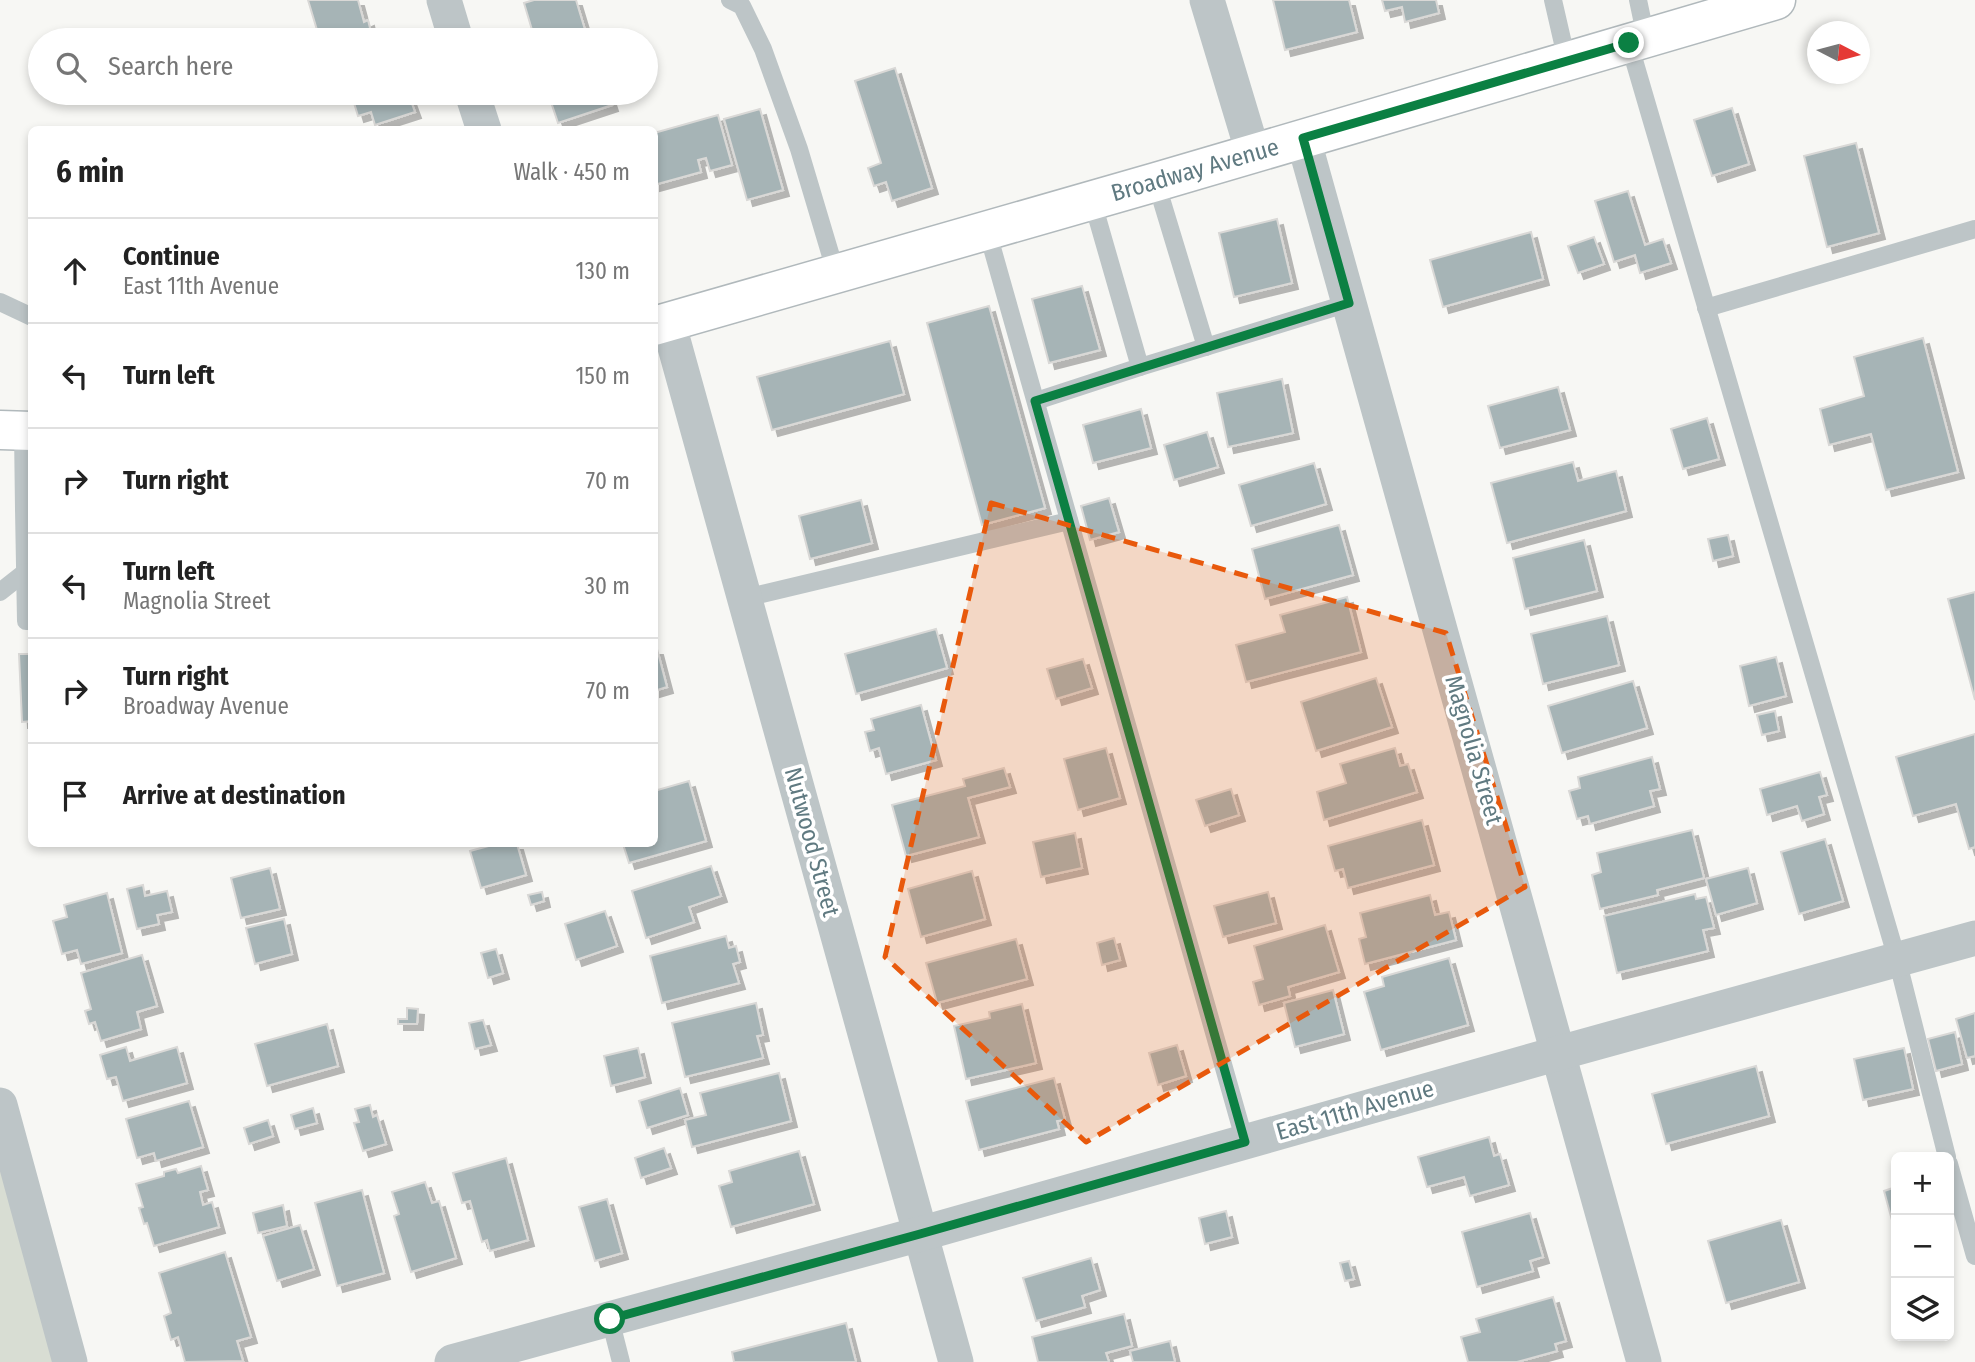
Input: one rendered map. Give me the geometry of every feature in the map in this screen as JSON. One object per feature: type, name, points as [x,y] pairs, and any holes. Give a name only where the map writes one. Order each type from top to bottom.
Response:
[{"type":"main road","name":"Broadway Avenue","points":[[662,324],[1776,0]]},
{"type":"street","points":[[444,0],[452,28]]},
{"type":"street","points":[[1207,0],[1253,153]]},
{"type":"street","points":[[476,105],[483,126]]},
{"type":"street","name":"Magnolia Street","points":[[1303,138],[1644,1362]]},
{"type":"street","name":"Nutwood Street","points":[[662,324],[745,598],[956,1362]]},
{"type":"street","name":"East 11th Avenue","points":[[452,1362],[920,1234],[1975,938]]},
{"type":"street","points":[[0,1105],[71,1362]]},
{"type":"lane","points":[[730,0],[742,6],[763,49],[799,149],[836,274]]},
{"type":"lane","points":[[1553,0],[1567,61]]},
{"type":"lane","points":[[1637,0],[1638,40],[1706,308],[1897,960],[1946,1152]]},
{"type":"lane","points":[[1156,181],[1206,347]]},
{"type":"lane","points":[[1092,200],[1140,367]]},
{"type":"lane","points":[[1706,308],[1975,229]]},
{"type":"lane","points":[[987,230],[1245,1142]]},
{"type":"lane","points":[[0,302],[28,315]]},
{"type":"lane","points":[[1035,401],[1349,303]]},
{"type":"lane","points":[[18,430],[28,509],[28,621]]},
{"type":"lane","points":[[745,598],[1069,521]]},
{"type":"lane","points":[[0,592],[28,573]]},
{"type":"lane","points":[[1954,1182],[1975,1256]]},
{"type":"lane","points":[[610,1319],[621,1362]]},
{"type":"highlighted area","points":[[991,503],[1446,633],[1525,887],[1086,1142],[885,957]]},
{"type":"shaded area","points":[[0,1109],[70,1362],[0,1362]]},
{"type":"building","points":[[308,0],[358,0],[364,22],[368,20],[370,28],[316,28]]},
{"type":"building","points":[[534,0],[576,0],[584,28],[531,28],[524,3]]},
{"type":"building","points":[[1273,0],[1349,0],[1357,32],[1285,50]]},
{"type":"building","points":[[1382,0],[1436,0],[1439,13],[1405,22],[1402,7],[1385,11]]},
{"type":"building","points":[[895,68],[932,188],[892,201],[886,182],[874,186],[868,168],[881,163],[855,81]]},
{"type":"building","points":[[355,105],[412,105],[415,112],[375,125],[371,112],[358,116]]},
{"type":"building","points":[[552,105],[612,105],[558,123]]},
{"type":"building","points":[[1732,108],[1749,164],[1712,176],[1694,120]]},
{"type":"building","points":[[760,109],[783,190],[747,200],[724,119]]},
{"type":"building","points":[[718,115],[732,165],[710,171],[706,158],[698,160],[701,172],[658,184],[658,132]]},
{"type":"building","points":[[1856,143],[1879,233],[1827,247],[1804,156]]},
{"type":"building","points":[[1628,191],[1645,245],[1663,239],[1671,263],[1640,273],[1635,255],[1614,262],[1595,201]]},
{"type":"building","points":[[1277,219],[1292,283],[1234,297],[1219,233]]},
{"type":"building","points":[[1531,232],[1543,279],[1443,307],[1430,260]]},
{"type":"building","points":[[1594,237],[1604,264],[1578,273],[1568,246]]},
{"type":"building","points":[[1082,286],[1100,350],[1049,363],[1032,299]]},
{"type":"building","points":[[989,306],[1045,508],[982,525],[927,323]]},
{"type":"building","points":[[1923,338],[1958,472],[1886,490],[1871,434],[1829,445],[1820,409],[1864,396],[1854,357]]},
{"type":"building","points":[[890,341],[904,394],[772,430],[757,377]]},
{"type":"building","points":[[1282,379],[1293,433],[1228,447],[1217,393]]},
{"type":"building","points":[[1558,387],[1570,430],[1500,448],[1488,406]]},
{"type":"building","points":[[1141,409],[1151,448],[1093,463],[1083,425]]},
{"type":"building","points":[[1707,418],[1719,459],[1683,469],[1671,429]]},
{"type":"building","points":[[1207,432],[1218,467],[1174,480],[1164,445]]},
{"type":"building","points":[[1573,462],[1578,481],[1616,471],[1626,511],[1507,543],[1491,483]]},
{"type":"building","points":[[1314,463],[1326,504],[1251,526],[1239,485]]},
{"type":"building","points":[[1109,498],[1119,532],[1090,540],[1081,506]]},
{"type":"building","points":[[861,500],[872,543],[810,559],[799,516]]},
{"type":"building","points":[[1339,525],[1353,575],[1265,599],[1252,549]]},
{"type":"building","points":[[1728,535],[1733,556],[1713,561],[1708,539]]},
{"type":"building","points":[[1584,540],[1597,591],[1525,609],[1513,558]]},
{"type":"building","points":[[1975,592],[1975,700],[1948,599]]},
{"type":"building","points":[[1347,597],[1361,652],[1246,682],[1236,645],[1285,632],[1280,615]]},
{"type":"building","points":[[1607,616],[1619,665],[1543,684],[1531,634]]},
{"type":"building","points":[[936,629],[947,668],[856,694],[845,654]]},
{"type":"building","points":[[658,653],[667,687],[658,690]]},
{"type":"building","points":[[19,654],[28,654],[28,721],[22,722]]},
{"type":"building","points":[[1776,657],[1786,696],[1749,706],[1740,666]]},
{"type":"building","points":[[1083,659],[1092,688],[1056,699],[1047,669]]},
{"type":"building","points":[[1376,678],[1392,727],[1316,751],[1301,702]]},
{"type":"building","points":[[1633,681],[1647,728],[1562,753],[1548,706]]},
{"type":"building","points":[[921,705],[936,760],[886,774],[879,748],[870,751],[865,732],[874,730],[871,719]]},
{"type":"building","points":[[1775,711],[1779,731],[1762,735],[1757,715]]},
{"type":"building","points":[[1975,734],[1975,847],[1969,849],[1956,804],[1913,816],[1896,757]]},
{"type":"building","points":[[1106,748],[1120,798],[1078,810],[1064,759]]},
{"type":"building","points":[[1395,748],[1400,766],[1408,764],[1417,792],[1324,820],[1317,792],[1346,783],[1340,764]]},
{"type":"building","points":[[1652,757],[1660,789],[1650,791],[1654,806],[1590,824],[1588,816],[1577,819],[1569,791],[1580,788],[1578,777]]},
{"type":"building","points":[[1004,768],[1010,787],[968,798],[979,837],[906,856],[892,805],[965,786],[963,779]]},
{"type":"building","points":[[1820,772],[1827,795],[1819,797],[1824,814],[1802,821],[1797,806],[1767,815],[1760,789]]},
{"type":"building","points":[[689,781],[706,841],[629,863],[624,847],[658,847],[658,790]]},
{"type":"building","points":[[1231,789],[1239,815],[1205,826],[1196,800]]},
{"type":"building","points":[[1422,820],[1434,865],[1348,888],[1343,869],[1335,871],[1328,846]]},
{"type":"building","points":[[1692,830],[1704,878],[1657,890],[1658,895],[1600,909],[1592,875],[1601,872],[1597,853]]},
{"type":"building","points":[[1075,833],[1082,868],[1041,877],[1033,842]]},
{"type":"building","points":[[1825,839],[1843,901],[1799,914],[1781,852]]},
{"type":"building","points":[[485,847],[518,847],[526,875],[481,888],[470,851]]},
{"type":"building","points":[[711,866],[721,896],[689,907],[694,922],[646,938],[632,891]]},
{"type":"building","points":[[270,868],[280,909],[241,918],[231,878]]},
{"type":"building","points":[[1748,868],[1757,903],[1716,915],[1706,879]]},
{"type":"building","points":[[972,871],[985,919],[921,937],[908,889]]},
{"type":"building","points":[[143,885],[145,896],[167,891],[172,912],[157,915],[159,924],[137,929],[127,889]]},
{"type":"building","points":[[542,892],[544,901],[531,905],[528,895]]},
{"type":"building","points":[[1268,892],[1276,923],[1223,937],[1214,906]]},
{"type":"building","points":[[107,893],[122,953],[81,964],[77,950],[62,954],[53,921],[67,917],[64,905]]},
{"type":"building","points":[[1695,894],[1696,899],[1706,897],[1714,928],[1703,930],[1708,951],[1617,973],[1604,916]]},
{"type":"building","points":[[1430,895],[1435,915],[1449,912],[1456,940],[1365,964],[1359,939],[1366,937],[1360,913]]},
{"type":"building","points":[[605,911],[617,946],[576,960],[565,924]]},
{"type":"building","points":[[284,919],[292,954],[255,964],[246,928]]},
{"type":"building","points":[[1325,925],[1339,972],[1288,987],[1290,996],[1259,1005],[1253,982],[1263,979],[1254,946]]},
{"type":"building","points":[[726,936],[729,948],[736,946],[740,962],[733,964],[739,983],[662,1003],[650,956]]},
{"type":"building","points":[[1114,938],[1120,960],[1102,965],[1097,943]]},
{"type":"building","points":[[1016,939],[1027,979],[937,1003],[926,963]]},
{"type":"building","points":[[496,949],[503,973],[488,978],[481,953]]},
{"type":"building","points":[[142,955],[157,1006],[137,1012],[141,1029],[101,1041],[95,1022],[89,1024],[85,1011],[91,1009],[81,973]]},
{"type":"building","points":[[1449,958],[1468,1025],[1381,1050],[1364,992],[1384,986],[1382,977]]},
{"type":"building","points":[[1333,990],[1344,1034],[1295,1047],[1284,1003]]},
{"type":"building","points":[[756,1003],[763,1035],[757,1036],[763,1058],[685,1077],[672,1023]]},
{"type":"building","points":[[1022,1004],[1036,1063],[966,1079],[954,1026],[990,1018],[989,1012]]},
{"type":"building","points":[[407,1008],[418,1009],[417,1024],[398,1024],[398,1019],[407,1019]]},
{"type":"building","points":[[1975,1013],[1975,1056],[1967,1058],[1956,1019]]},
{"type":"building","points":[[483,1020],[491,1045],[475,1049],[469,1023]]},
{"type":"building","points":[[327,1024],[338,1066],[267,1086],[255,1044]]},
{"type":"building","points":[[1955,1032],[1962,1064],[1936,1071],[1928,1039]]},
{"type":"building","points":[[1177,1045],[1186,1076],[1158,1085],[1149,1053]]},
{"type":"building","points":[[126,1047],[130,1061],[177,1047],[187,1083],[123,1101],[116,1077],[107,1079],[100,1055]]},
{"type":"building","points":[[638,1048],[645,1077],[611,1086],[604,1056]]},
{"type":"building","points":[[1904,1048],[1913,1089],[1863,1100],[1854,1059]]},
{"type":"building","points":[[1756,1066],[1769,1116],[1666,1144],[1652,1094]]},
{"type":"building","points":[[779,1073],[791,1121],[692,1147],[685,1120],[706,1115],[700,1093]]},
{"type":"building","points":[[1054,1078],[1065,1120],[1057,1121],[1059,1129],[979,1150],[966,1101]]},
{"type":"building","points":[[680,1088],[688,1115],[647,1128],[639,1101]]},
{"type":"building","points":[[189,1101],[203,1147],[156,1161],[154,1153],[137,1158],[126,1119]]},
{"type":"building","points":[[370,1105],[373,1117],[377,1115],[386,1144],[363,1151],[354,1123],[359,1122],[355,1109]]},
{"type":"building","points":[[313,1108],[317,1123],[295,1129],[291,1115]]},
{"type":"building","points":[[268,1120],[273,1136],[249,1144],[244,1128]]},
{"type":"building","points":[[1489,1137],[1494,1156],[1500,1154],[1509,1185],[1470,1196],[1464,1177],[1427,1187],[1418,1157]]},
{"type":"building","points":[[664,1148],[671,1168],[641,1178],[635,1158]]},
{"type":"building","points":[[799,1151],[814,1204],[731,1227],[719,1186],[732,1182],[729,1171]]},
{"type":"building","points":[[506,1158],[528,1240],[490,1251],[487,1240],[482,1242],[470,1201],[462,1203],[453,1173]]},
{"type":"building","points":[[201,1166],[208,1190],[200,1192],[203,1205],[212,1202],[219,1227],[154,1246],[139,1208],[143,1207],[136,1184],[164,1176],[164,1172],[176,1169],[178,1173]]},
{"type":"building","points":[[425,1182],[432,1203],[439,1201],[456,1258],[411,1272],[394,1216],[399,1214],[392,1192]]},
{"type":"building","points":[[1891,1189],[1891,1217],[1884,1191]]},
{"type":"building","points":[[362,1190],[384,1273],[337,1286],[315,1203]]},
{"type":"building","points":[[607,1199],[622,1253],[595,1261],[579,1207]]},
{"type":"building","points":[[283,1205],[287,1226],[258,1233],[253,1213]]},
{"type":"building","points":[[1226,1211],[1232,1237],[1205,1244],[1199,1218]]},
{"type":"building","points":[[1530,1213],[1543,1257],[1530,1261],[1533,1271],[1477,1287],[1462,1232]]},
{"type":"building","points":[[1781,1220],[1799,1282],[1726,1303],[1708,1241]]},
{"type":"building","points":[[300,1225],[314,1269],[277,1281],[263,1236]]},
{"type":"building","points":[[225,1252],[251,1337],[237,1341],[243,1361],[185,1362],[178,1337],[171,1340],[164,1316],[171,1313],[159,1273]]},
{"type":"building","points":[[1091,1258],[1100,1290],[1082,1296],[1085,1307],[1036,1321],[1023,1278]]},
{"type":"building","points":[[1349,1261],[1354,1279],[1345,1281],[1340,1263]]},
{"type":"building","points":[[1553,1297],[1566,1341],[1555,1344],[1557,1351],[1517,1362],[1468,1362],[1461,1337],[1480,1332],[1476,1319]]},
{"type":"building","points":[[1124,1314],[1132,1346],[1106,1353],[1109,1362],[1038,1362],[1032,1337]]},
{"type":"building","points":[[846,1323],[856,1362],[734,1362],[732,1352]]},
{"type":"building","points":[[1170,1341],[1175,1362],[1133,1362],[1130,1351]]},
{"type":"route","points":[[610,1319],[1245,1142],[1035,401],[1349,303],[1303,138],[1629,43]]}]
